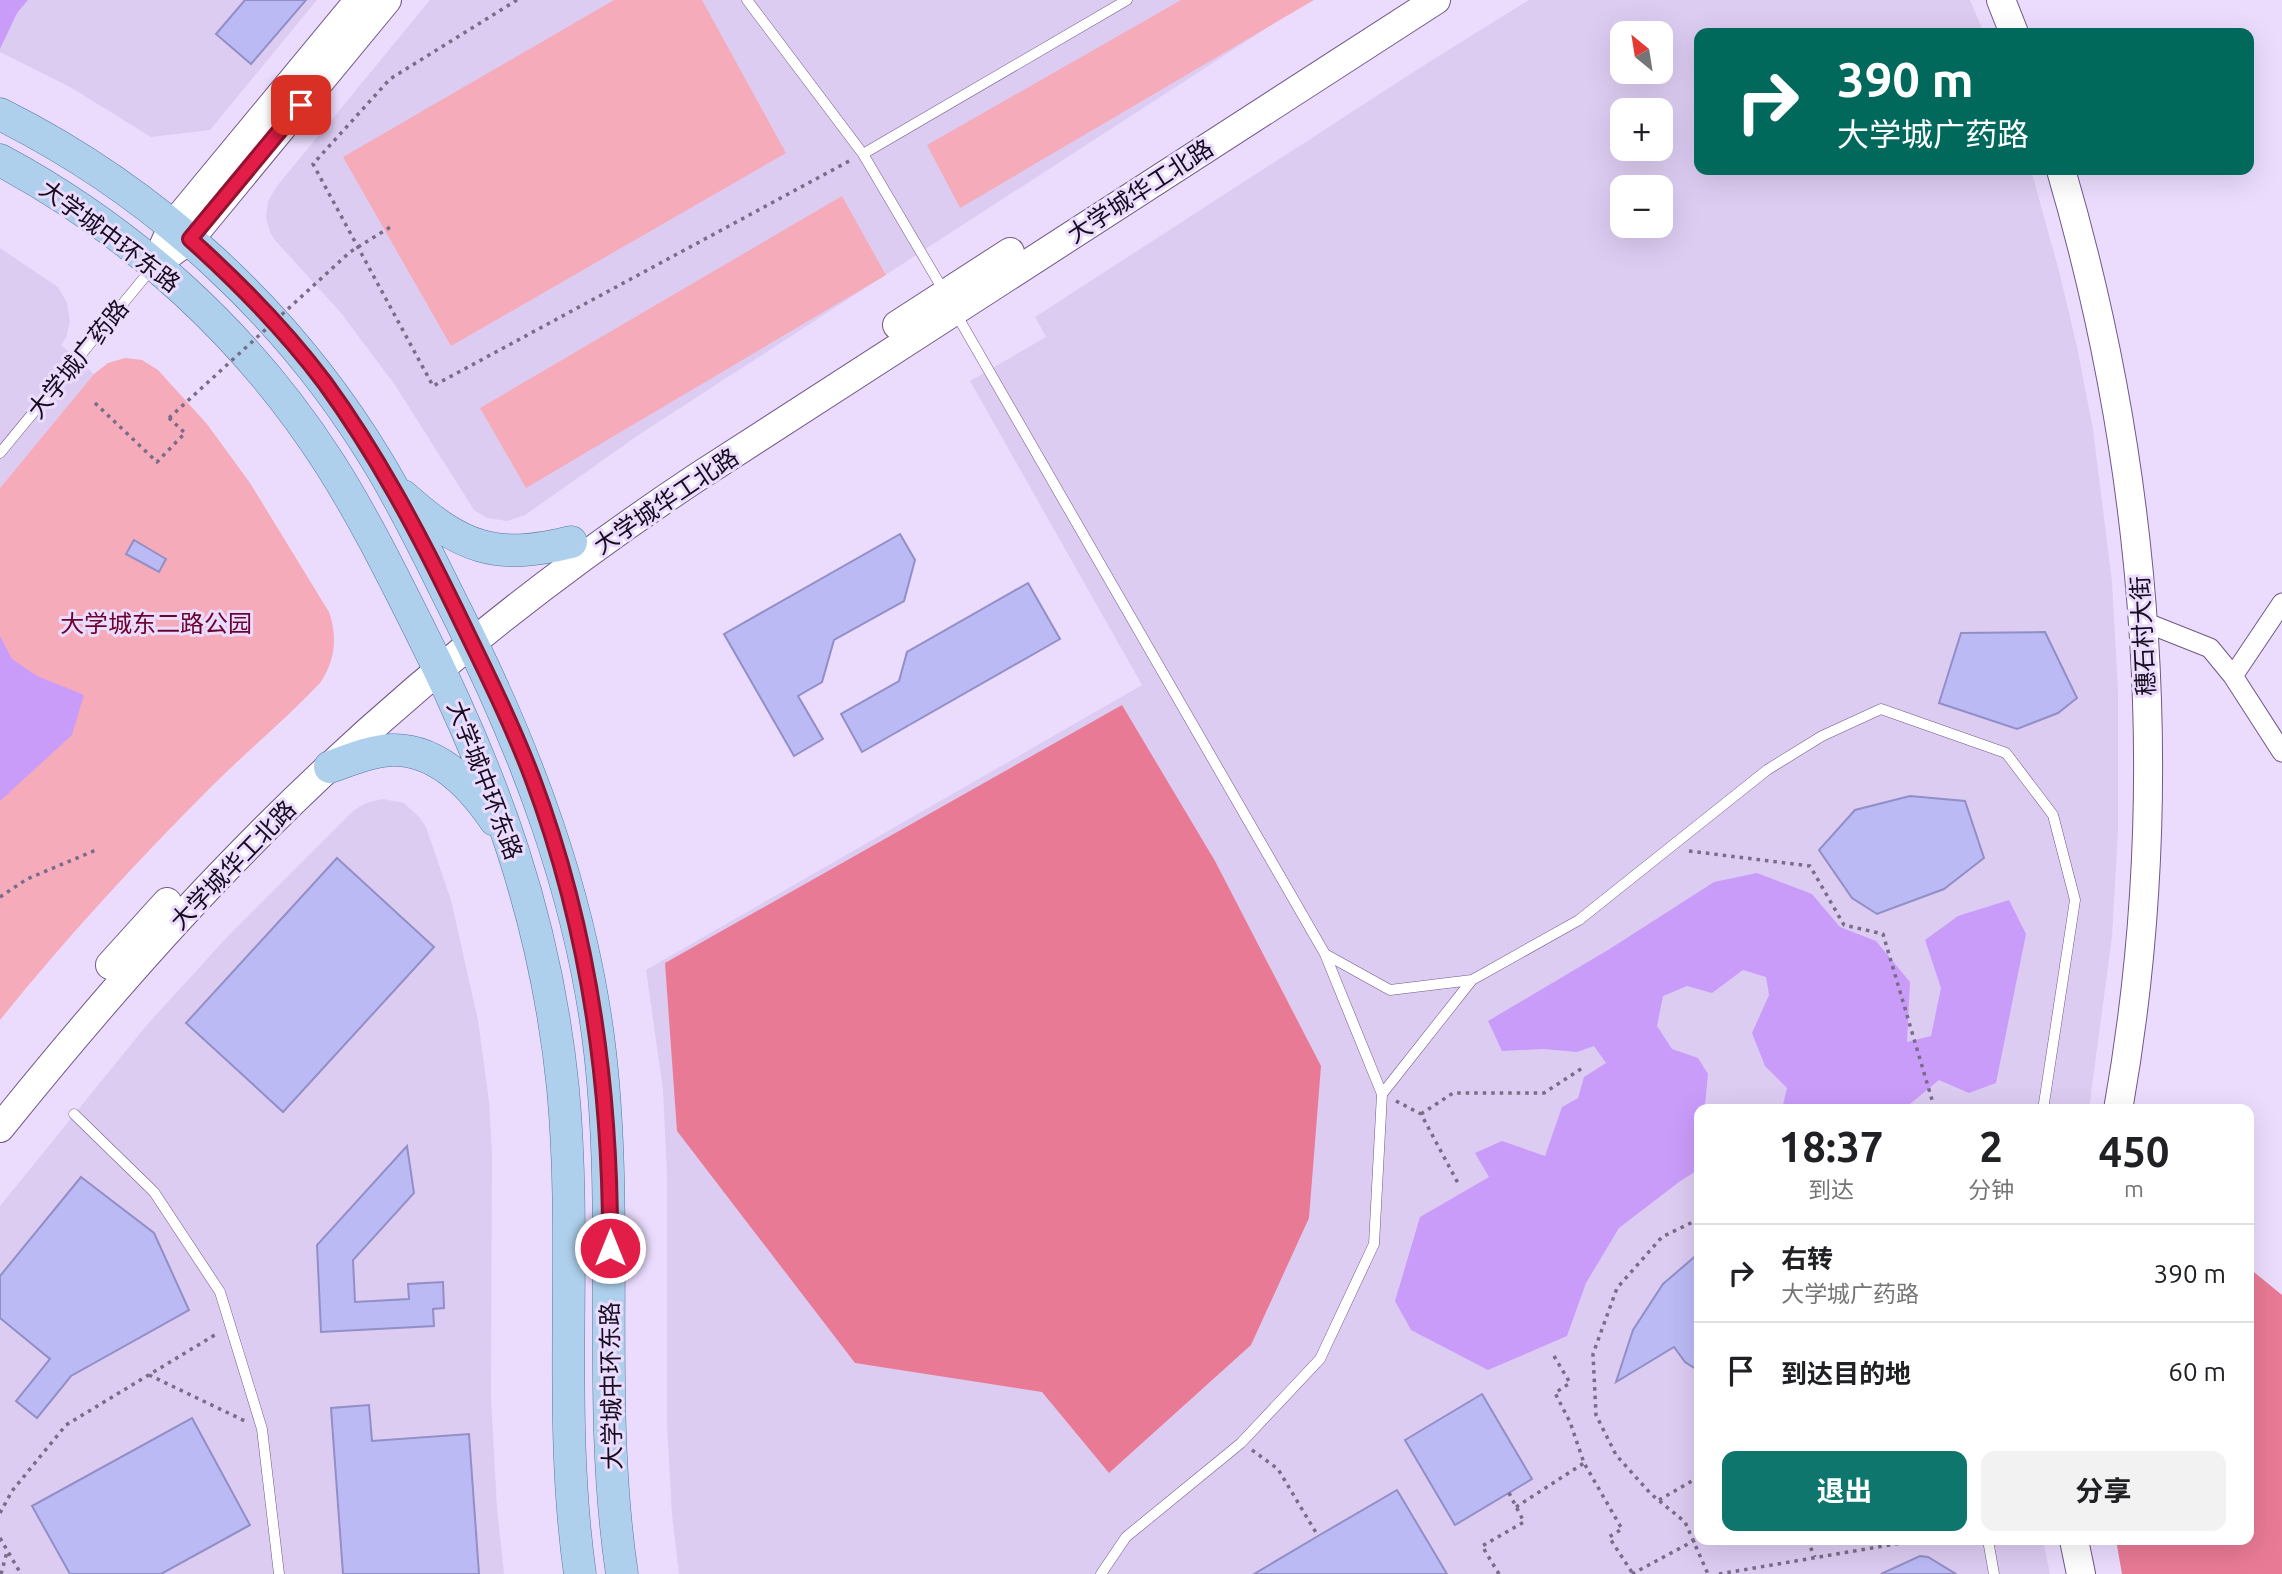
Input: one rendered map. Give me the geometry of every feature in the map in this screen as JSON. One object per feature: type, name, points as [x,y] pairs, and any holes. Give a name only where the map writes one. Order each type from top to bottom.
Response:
[{"type":"main road","name":"大学城广药路","points":[[156,264],[359,0]]},
{"type":"main road","name":"大学城广药路","points":[[182,232],[387,0]]},
{"type":"main road","name":"大学城华工北路","points":[[468,634],[950,302],[1400,0]]},
{"type":"main road","name":"大学城华工北路","points":[[0,1097],[137,935],[209,859],[342,729],[435,661],[571,542],[667,475],[1436,0]]},
{"type":"main road","points":[[2001,0],[2012,28]]},
{"type":"main road","name":"大学城中环东路","points":[[0,114],[83,160],[182,232],[248,295],[309,363],[343,410],[390,484],[468,634],[517,740],[564,873],[584,952],[596,1019],[608,1131],[610,1435],[622,1574]]},
{"type":"main road","name":"大学城中环东路","points":[[0,160],[61,195],[156,264],[226,331],[270,380],[345,488],[435,661],[479,756],[525,885],[543,960],[563,1089],[569,1185],[569,1436],[580,1574]]},
{"type":"main road","name":"穗石村大街","points":[[2062,175],[2091,279],[2119,413],[2137,540],[2144,617],[2148,767],[2146,863],[2136,982],[2119,1104]]},
{"type":"main road","points":[[390,484],[431,519],[454,535],[475,544],[516,552],[571,542]]},
{"type":"main road","name":"大学城华工北路","points":[[0,1128],[151,948],[239,855],[435,661]]},
{"type":"main road","points":[[330,767],[379,752],[402,751],[425,755],[461,780],[512,843]]},
{"type":"main road","points":[[2075,1545],[2081,1574]]},
{"type":"street","points":[[2233,676],[2282,603]]},
{"type":"street","points":[[2152,625],[2210,648],[2233,676],[2282,752]]},
{"type":"lane","points":[[747,0],[863,154],[950,302],[1325,954],[1382,1094],[1374,1244],[1320,1359],[1241,1443],[1125,1537],[1101,1574]]},
{"type":"lane","points":[[863,154],[1127,0]]},
{"type":"lane","name":"大学城广药路","points":[[0,453],[156,264]]},
{"type":"lane","points":[[1325,954],[1390,990],[1472,980],[1579,920],[1767,770],[1822,736],[1881,709],[2006,752],[2053,815],[2075,900],[2044,1104]]},
{"type":"lane","points":[[1382,1094],[1472,980]]},
{"type":"lane","points":[[74,1114],[153,1192],[220,1292],[262,1429],[279,1574]]},
{"type":"lane","points":[[1989,1545],[1994,1574]]},
{"type":"path","points":[[517,0],[390,79],[313,164],[433,386],[863,154]]},
{"type":"path","points":[[95,403],[157,462],[185,433],[169,418],[350,252],[392,226]]},
{"type":"path","points":[[1669,848],[1810,866],[1844,925],[1883,934],[1933,1104]]},
{"type":"path","points":[[0,897],[27,879],[96,850]]},
{"type":"path","points":[[1421,1114],[1453,1093],[1544,1093],[1584,1067]]},
{"type":"path","points":[[1382,1094],[1421,1114],[1459,1185]]},
{"type":"path","points":[[1694,1221],[1662,1237],[1617,1288],[1593,1354],[1596,1415],[1616,1455],[1658,1500],[1685,1522],[1694,1536]]},
{"type":"path","points":[[0,1513],[12,1491],[66,1425],[230,1325]]},
{"type":"path","points":[[1554,1356],[1570,1383],[1555,1393],[1570,1422],[1584,1463],[1622,1529],[1609,1537],[1632,1574],[1694,1542]]},
{"type":"path","points":[[149,1374],[262,1429]]},
{"type":"path","points":[[1241,1443],[1278,1469],[1318,1536]]},
{"type":"path","points":[[1516,1507],[1584,1463]]},
{"type":"path","points":[[1658,1500],[1694,1480]]},
{"type":"path","points":[[1499,1574],[1482,1546],[1524,1522],[1509,1493]]},
{"type":"path","points":[[0,1538],[20,1574]]},
{"type":"path","points":[[1699,1545],[1708,1574]]},
{"type":"path","points":[[1810,1545],[1816,1557]]},
{"type":"path","points":[[1719,1574],[1889,1545]]},
{"type":"path","points":[[1,1574],[7,1551]]},
{"type":"shaded area","points":[[0,0],[317,0],[210,130],[151,137],[70,87],[0,52]]},
{"type":"shaded area","points":[[0,0],[28,0],[17,13],[0,49]]},
{"type":"shaded area","points":[[430,0],[1310,0],[643,432],[525,515],[507,521],[487,518],[474,510],[395,385],[341,313],[274,239],[266,217],[268,201],[277,186]]},
{"type":"shaded area","points":[[1529,0],[1970,0],[1982,28],[1694,28],[1694,175],[2032,175],[2077,347],[2093,429],[2112,582],[2118,690],[2118,832],[2112,937],[2090,1104],[1694,1104],[1694,1545],[2044,1545],[2050,1574],[679,1574],[672,1515],[667,1425],[667,1175],[663,1090],[646,970],[1142,685],[970,381],[1046,337],[1035,317]]},
{"type":"shaded area","points":[[0,248],[58,287],[67,303],[70,322],[66,338],[61,345],[94,374],[0,488]]},
{"type":"shaded area","points":[[0,636],[12,659],[37,676],[84,695],[72,735],[0,801]]},
{"type":"shaded area","points":[[1122,705],[1215,861],[1321,1066],[1309,1218],[1251,1345],[1109,1473],[1042,1392],[855,1363],[677,1131],[665,963]]},
{"type":"shaded area","points":[[383,799],[404,803],[426,827],[451,900],[478,1020],[489,1101],[492,1153],[491,1398],[504,1574],[0,1574],[0,1206],[146,1026],[228,936],[353,811],[366,803]]},
{"type":"shaded area","points":[[1757,873],[1812,894],[1840,927],[1876,941],[1910,982],[1907,1042],[1931,1036],[1941,988],[1925,940],[1958,916],[2009,900],[2026,934],[1996,1083],[1969,1093],[1939,1080],[1910,1104],[1783,1104],[1787,1088],[1765,1066],[1752,1033],[1769,995],[1766,977],[1743,970],[1712,993],[1687,986],[1663,996],[1657,1026],[1672,1049],[1698,1058],[1708,1074],[1705,1104],[1694,1104],[1694,1172],[1619,1228],[1586,1283],[1567,1336],[1488,1370],[1411,1330],[1395,1301],[1420,1217],[1489,1177],[1475,1153],[1502,1141],[1545,1156],[1562,1107],[1578,1098],[1584,1077],[1606,1063],[1594,1046],[1577,1052],[1543,1049],[1502,1051],[1488,1021],[1608,950],[1714,882]]},
{"type":"shaded area","points":[[2254,1272],[2282,1295],[2282,1574],[2122,1574],[2117,1545],[2254,1545]]},
{"type":"green space","points":[[614,0],[702,0],[786,153],[451,346],[343,157]]},
{"type":"green space","points":[[1181,0],[1314,0],[960,208],[927,145]]},
{"type":"green space","points":[[842,196],[886,275],[526,488],[480,408]]},
{"type":"green space","name":"大学城东二路公园","points":[[125,358],[142,360],[158,370],[207,424],[250,483],[329,612],[334,631],[334,649],[320,683],[225,773],[157,843],[76,930],[0,1020],[0,488],[94,374],[108,363]]},
{"type":"building","points":[[245,0],[306,0],[251,64],[216,34]]},
{"type":"building","points":[[900,534],[915,560],[904,601],[834,640],[822,682],[798,696],[823,739],[794,756],[724,634]]},
{"type":"building","points":[[134,540],[166,559],[159,572],[126,554]]},
{"type":"building","points":[[1028,583],[1060,639],[862,752],[841,714],[899,681],[907,652]]},
{"type":"building","points":[[2045,632],[2077,698],[2058,713],[2017,729],[1939,703],[1961,633]]},
{"type":"building","points":[[1910,796],[1965,801],[1984,858],[1944,889],[1877,914],[1852,898],[1819,850],[1855,810]]},
{"type":"building","points":[[337,858],[434,947],[283,1112],[186,1023]]},
{"type":"building","points":[[407,1146],[414,1193],[353,1260],[355,1302],[409,1299],[408,1284],[443,1282],[444,1308],[433,1309],[434,1326],[321,1332],[317,1245]]},
{"type":"building","points":[[81,1177],[154,1233],[189,1310],[71,1376],[37,1418],[16,1401],[50,1359],[0,1318],[0,1276]]},
{"type":"building","points":[[1694,1257],[1694,1368],[1685,1362],[1674,1347],[1616,1382],[1633,1330],[1663,1284]]},
{"type":"building","points":[[1482,1394],[1532,1479],[1455,1525],[1405,1440]]},
{"type":"building","points":[[369,1405],[372,1441],[469,1434],[479,1574],[343,1574],[331,1408]]},
{"type":"building","points":[[192,1418],[250,1525],[161,1574],[70,1574],[32,1506]]},
{"type":"building","points":[[1397,1490],[1447,1574],[1254,1574],[1318,1536]]},
{"type":"building","points":[[1920,1556],[1928,1557],[1956,1574],[1881,1574]]},
{"type":"route","points":[[301,105],[190,239],[266,313],[324,382],[364,441],[440,577],[486,671],[532,776],[564,873],[584,952],[596,1019],[608,1131],[610,1248]]}]
